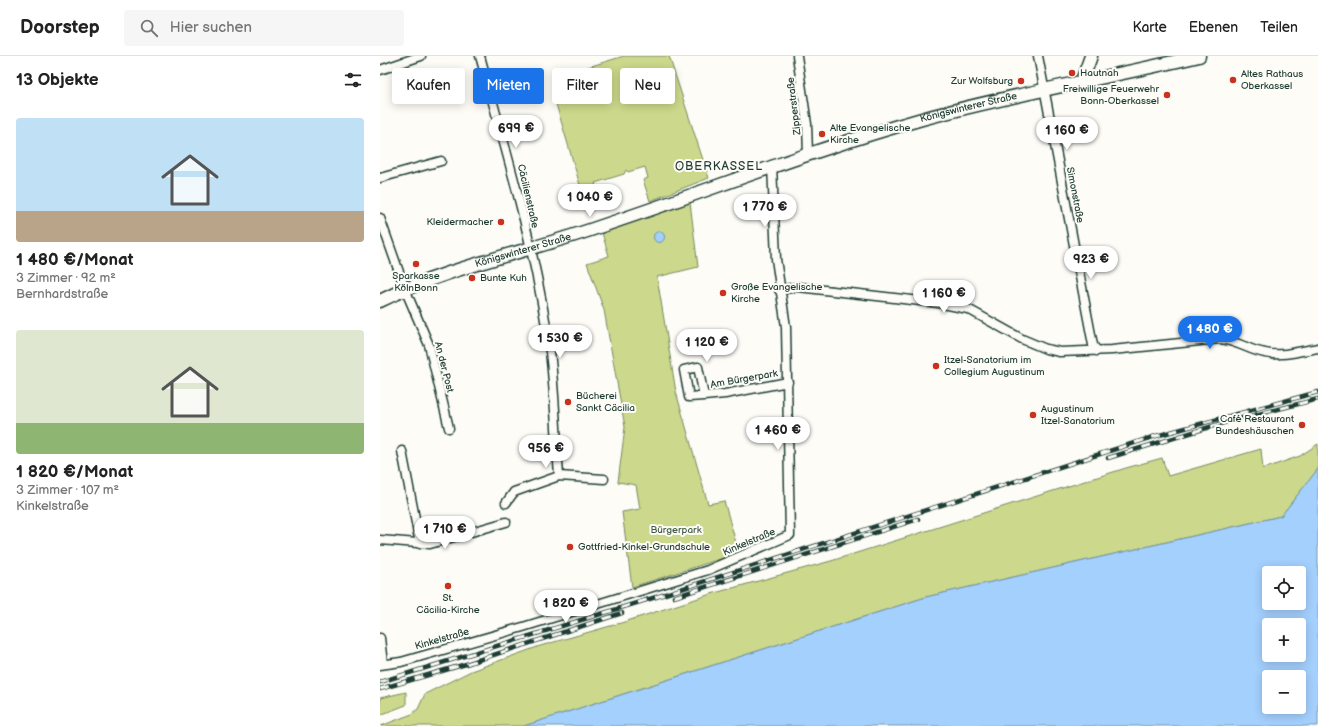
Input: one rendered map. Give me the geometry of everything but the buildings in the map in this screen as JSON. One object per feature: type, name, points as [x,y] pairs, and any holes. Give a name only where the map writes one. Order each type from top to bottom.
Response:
[{"type":"main road","points":[[1082,81],[1091,56]]},
{"type":"main road","name":"Königswinterer Straße","points":[[380,301],[405,289],[593,229],[772,165],[925,118],[1082,81],[1136,71],[1199,56]]},
{"type":"street","points":[[380,70],[421,56]]},
{"type":"street","name":"Cäcilienstraße","points":[[480,56],[513,172],[530,248],[550,353],[559,476]]},
{"type":"street","name":"Zipperstraße","points":[[797,56],[807,124],[808,154]]},
{"type":"street","name":"Simonstraße","points":[[1038,56],[1093,345],[1097,350]]},
{"type":"street","points":[[380,178],[441,161]]},
{"type":"street","name":"Kinkelstraße","points":[[382,665],[401,662],[523,627],[708,570],[790,535],[786,327],[779,290],[772,165]]},
{"type":"street","name":"An der Post","points":[[380,218],[405,289],[429,345],[448,428]]},
{"type":"street","points":[[779,290],[798,287],[938,303],[968,309],[1022,339],[1046,349],[1060,352],[1220,339],[1234,340],[1258,351],[1270,354],[1285,354],[1318,348]]},
{"type":"street","name":"Am Bürgerpark","points":[[704,396],[725,394],[788,382]]},
{"type":"street","points":[[402,451],[420,544]]},
{"type":"street","points":[[506,503],[514,492],[559,476],[604,479]]},
{"type":"street","points":[[380,540],[430,544],[506,522]]},
{"type":"street","points":[[380,638],[382,665]]},
{"type":"green space","points":[[624,56],[669,56],[673,68],[620,68],[620,104],[675,104],[675,74],[709,178],[650,201],[643,180],[648,178],[645,167],[628,172],[626,170],[624,174],[595,183],[600,198],[585,202],[556,104],[612,104],[612,68],[585,68]]},
{"type":"green space","name":"Bürgerpark","points":[[690,202],[698,267],[657,277],[676,392],[708,504],[724,501],[739,553],[632,587],[622,512],[640,509],[636,485],[618,482],[625,427],[604,310],[587,263],[609,256],[602,233]]},
{"type":"green space","points":[[1318,444],[1318,469],[1281,516],[926,597],[524,726],[381,726],[412,714],[418,709],[425,694],[471,671],[540,646],[621,623],[711,594],[831,561],[1126,468],[1162,458],[1168,476],[1261,449],[1263,469],[1300,456]]},
{"type":"green space","points":[[406,692],[406,705],[380,715],[380,698]]},
{"type":"water","points":[[659,231],[663,233],[665,237],[663,241],[659,243],[655,241],[653,237],[655,233]]},
{"type":"water","points":[[1318,469],[1318,726],[524,726],[926,597],[1281,516]]},
{"type":"railway","points":[[380,682],[656,597],[1156,436],[1318,392]]},
{"type":"railway","points":[[1108,458],[1223,423],[1318,399]]},
{"type":"railway","points":[[674,597],[918,519]]},
{"type":"railway","points":[[380,689],[466,664],[622,613]]},
{"type":"place","name":"Hautnah","points":[[1072,73]]},
{"type":"place","name":"Altes Rathaus Oberkassel","points":[[1233,80]]},
{"type":"place","name":"Zur Wolfsburg","points":[[1021,81]]},
{"type":"place","name":"Freiwillige Feuerwehr Bonn-Oberkassel","points":[[1167,95]]},
{"type":"place","name":"Alte Evangelische Kirche","points":[[822,134]]},
{"type":"place","name":"Kleidermacher","points":[[501,222]]},
{"type":"place","name":"Sparkasse KölnBonn","points":[[416,264]]},
{"type":"place","name":"Bunte Kuh","points":[[472,278]]},
{"type":"place","name":"Große Evangelische Kirche","points":[[723,293]]},
{"type":"place","name":"Itzel-Sanatorium im Collegium Augustinum","points":[[936,366]]},
{"type":"place","name":"Bücherei Sankt Cäcilia","points":[[568,402]]},
{"type":"place","name":"Augustinum Itzel-Sanatorium","points":[[1033,415]]},
{"type":"place","name":"Café Restaurant Bundeshäuschen","points":[[1302,425]]},
{"type":"place","name":"Gottfried-Kinkel-Grundschule","points":[[570,547]]},
{"type":"place","name":"St. Cäcilia-Kirche","points":[[448,586]]},
{"type":"district","name":"OBERKASSEL","points":[[719,166]]}]
